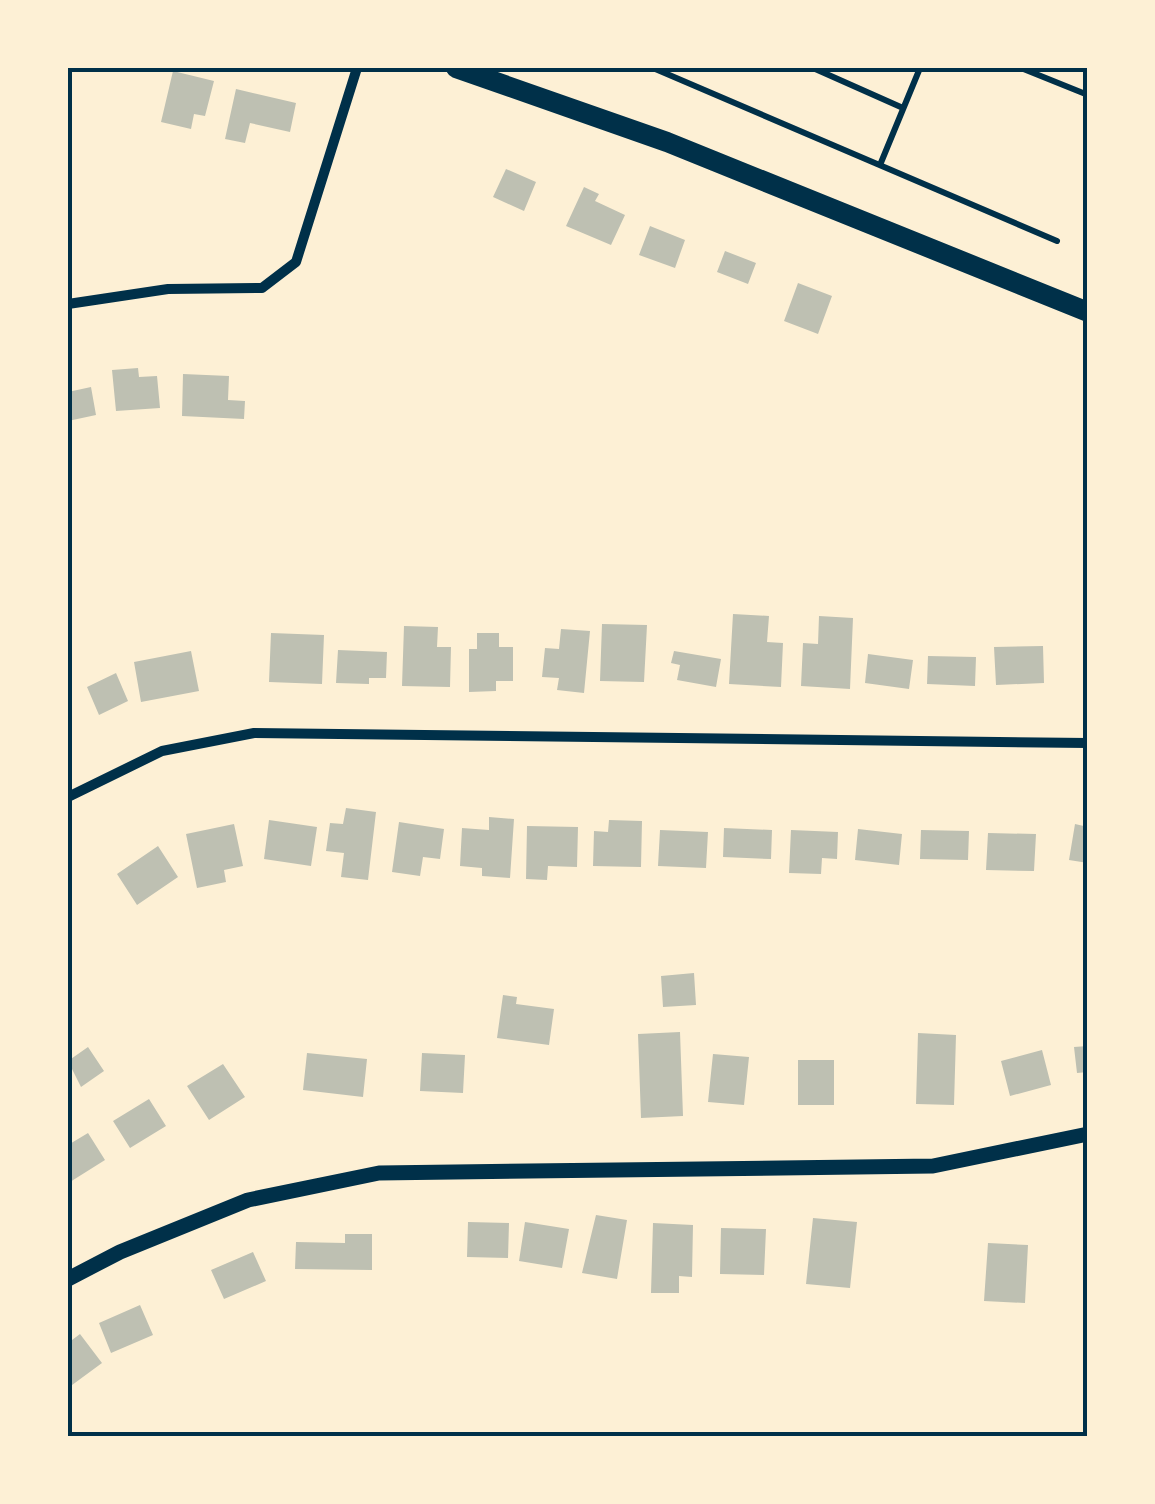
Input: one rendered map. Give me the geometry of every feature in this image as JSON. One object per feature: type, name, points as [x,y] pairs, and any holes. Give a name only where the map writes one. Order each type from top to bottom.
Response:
[{"type":"main road","points":[[456,68],[684,148],[1088,312]]},
{"type":"street","points":[[68,304],[168,288],[262,288],[296,262],[357,68]]},
{"type":"street","points":[[68,798],[162,751],[254,734],[1088,743]]},
{"type":"street","points":[[68,1279],[120,1252],[248,1200],[379,1174],[933,1166],[1088,1134]]},
{"type":"lane","points":[[653,68],[1057,241]]},
{"type":"lane","points":[[812,68],[903,108]]},
{"type":"lane","points":[[880,165],[920,68]]},
{"type":"lane","points":[[1021,68],[1088,95]]},
{"type":"building","points":[[173,71],[214,81],[205,116],[194,114],[191,129],[161,122]]},
{"type":"building","points":[[236,89],[296,103],[290,132],[250,123],[245,143],[225,139]]},
{"type":"building","points":[[506,169],[536,182],[524,211],[493,197]]},
{"type":"building","points":[[584,187],[599,194],[595,201],[625,215],[611,245],[566,226]]},
{"type":"building","points":[[650,226],[685,240],[675,268],[639,255]]},
{"type":"building","points":[[725,251],[756,263],[748,284],[717,272]]},
{"type":"building","points":[[798,283],[832,296],[818,334],[784,321]]},
{"type":"building","points":[[138,368],[139,377],[157,376],[160,408],[116,411],[112,370]]},
{"type":"building","points":[[183,374],[229,376],[228,400],[245,401],[244,419],[182,416]]},
{"type":"building","points":[[91,387],[96,415],[68,421],[68,392]]},
{"type":"building","points":[[733,614],[769,616],[767,642],[783,643],[781,687],[729,684]]},
{"type":"building","points":[[819,616],[853,618],[850,689],[801,686],[803,643],[818,644]]},
{"type":"building","points":[[602,624],[647,625],[644,682],[600,681]]},
{"type":"building","points":[[404,626],[438,627],[437,647],[451,647],[450,687],[402,686]]},
{"type":"building","points":[[561,629],[590,631],[584,693],[557,690],[559,678],[542,677],[545,648],[559,649]]},
{"type":"building","points":[[271,633],[324,635],[322,684],[269,682]]},
{"type":"building","points":[[477,633],[499,633],[499,647],[513,647],[513,681],[496,681],[496,691],[469,692],[469,649],[477,649]]},
{"type":"building","points":[[1043,646],[1044,683],[996,685],[994,647]]},
{"type":"building","points":[[338,650],[387,652],[386,678],[369,678],[369,684],[336,683]]},
{"type":"building","points":[[191,651],[199,691],[141,702],[134,662]]},
{"type":"building","points":[[674,651],[721,659],[716,687],[677,680],[680,665],[671,663]]},
{"type":"building","points":[[868,654],[913,660],[909,689],[865,683]]},
{"type":"building","points":[[928,656],[976,657],[975,686],[927,684]]},
{"type":"building","points":[[116,673],[128,701],[99,715],[87,687]]},
{"type":"building","points":[[346,808],[376,812],[368,880],[341,877],[344,853],[326,851],[330,823],[343,824]]},
{"type":"building","points":[[489,817],[514,819],[510,878],[482,876],[482,868],[460,866],[462,828],[489,830]]},
{"type":"building","points":[[269,820],[317,827],[311,866],[264,859]]},
{"type":"building","points":[[609,820],[642,821],[641,867],[593,866],[594,831],[608,832]]},
{"type":"building","points":[[399,822],[444,829],[440,859],[423,857],[420,876],[392,872]]},
{"type":"building","points":[[234,824],[243,866],[224,870],[226,882],[197,888],[186,834]]},
{"type":"building","points":[[1075,824],[1088,827],[1088,863],[1069,860]]},
{"type":"building","points":[[527,826],[578,827],[577,867],[548,866],[547,880],[526,879]]},
{"type":"building","points":[[724,828],[772,830],[771,859],[723,857]]},
{"type":"building","points":[[858,829],[902,834],[899,865],[855,860]]},
{"type":"building","points":[[660,830],[708,832],[706,868],[658,866]]},
{"type":"building","points":[[791,830],[838,832],[837,859],[822,858],[821,874],[789,873]]},
{"type":"building","points":[[921,830],[969,831],[968,860],[920,859]]},
{"type":"building","points":[[988,833],[1036,834],[1034,871],[986,870]]},
{"type":"building","points":[[158,846],[178,877],[137,905],[117,874]]},
{"type":"building","points":[[694,973],[696,1005],[663,1007],[661,976]]},
{"type":"building","points":[[503,995],[517,997],[516,1004],[554,1009],[549,1045],[497,1038]]},
{"type":"building","points":[[680,1032],[683,1116],[641,1118],[638,1034]]},
{"type":"building","points":[[918,1033],[956,1035],[954,1105],[916,1104]]},
{"type":"building","points":[[1088,1046],[1088,1072],[1077,1073],[1074,1047]]},
{"type":"building","points":[[88,1047],[104,1071],[81,1087],[68,1061]]},
{"type":"building","points":[[1042,1050],[1051,1085],[1010,1096],[1001,1061]]},
{"type":"building","points":[[307,1053],[367,1059],[363,1097],[303,1090]]},
{"type":"building","points":[[422,1053],[465,1055],[463,1093],[420,1091]]},
{"type":"building","points":[[713,1054],[749,1057],[744,1105],[708,1102]]},
{"type":"building","points":[[798,1060],[834,1060],[834,1105],[798,1105]]},
{"type":"building","points":[[223,1064],[245,1097],[209,1120],[187,1086]]},
{"type":"building","points":[[149,1099],[166,1126],[130,1148],[113,1121]]},
{"type":"building","points":[[88,1133],[105,1160],[70,1182],[68,1145]]},
{"type":"building","points":[[596,1215],[627,1220],[617,1279],[582,1273]]},
{"type":"building","points":[[813,1218],[857,1222],[850,1288],[806,1284]]},
{"type":"building","points":[[468,1222],[509,1223],[508,1258],[467,1257]]},
{"type":"building","points":[[525,1222],[569,1229],[562,1268],[519,1261]]},
{"type":"building","points":[[653,1223],[693,1225],[692,1277],[679,1276],[679,1293],[651,1293]]},
{"type":"building","points":[[721,1228],[766,1229],[764,1275],[720,1274]]},
{"type":"building","points":[[345,1234],[372,1234],[372,1270],[295,1269],[296,1242],[345,1243]]},
{"type":"building","points":[[988,1243],[1028,1245],[1025,1303],[984,1301]]},
{"type":"building","points":[[253,1252],[266,1281],[224,1299],[211,1270]]},
{"type":"building","points":[[140,1305],[153,1335],[111,1353],[99,1323]]},
{"type":"building","points":[[80,1334],[102,1363],[68,1388],[68,1343]]}]
